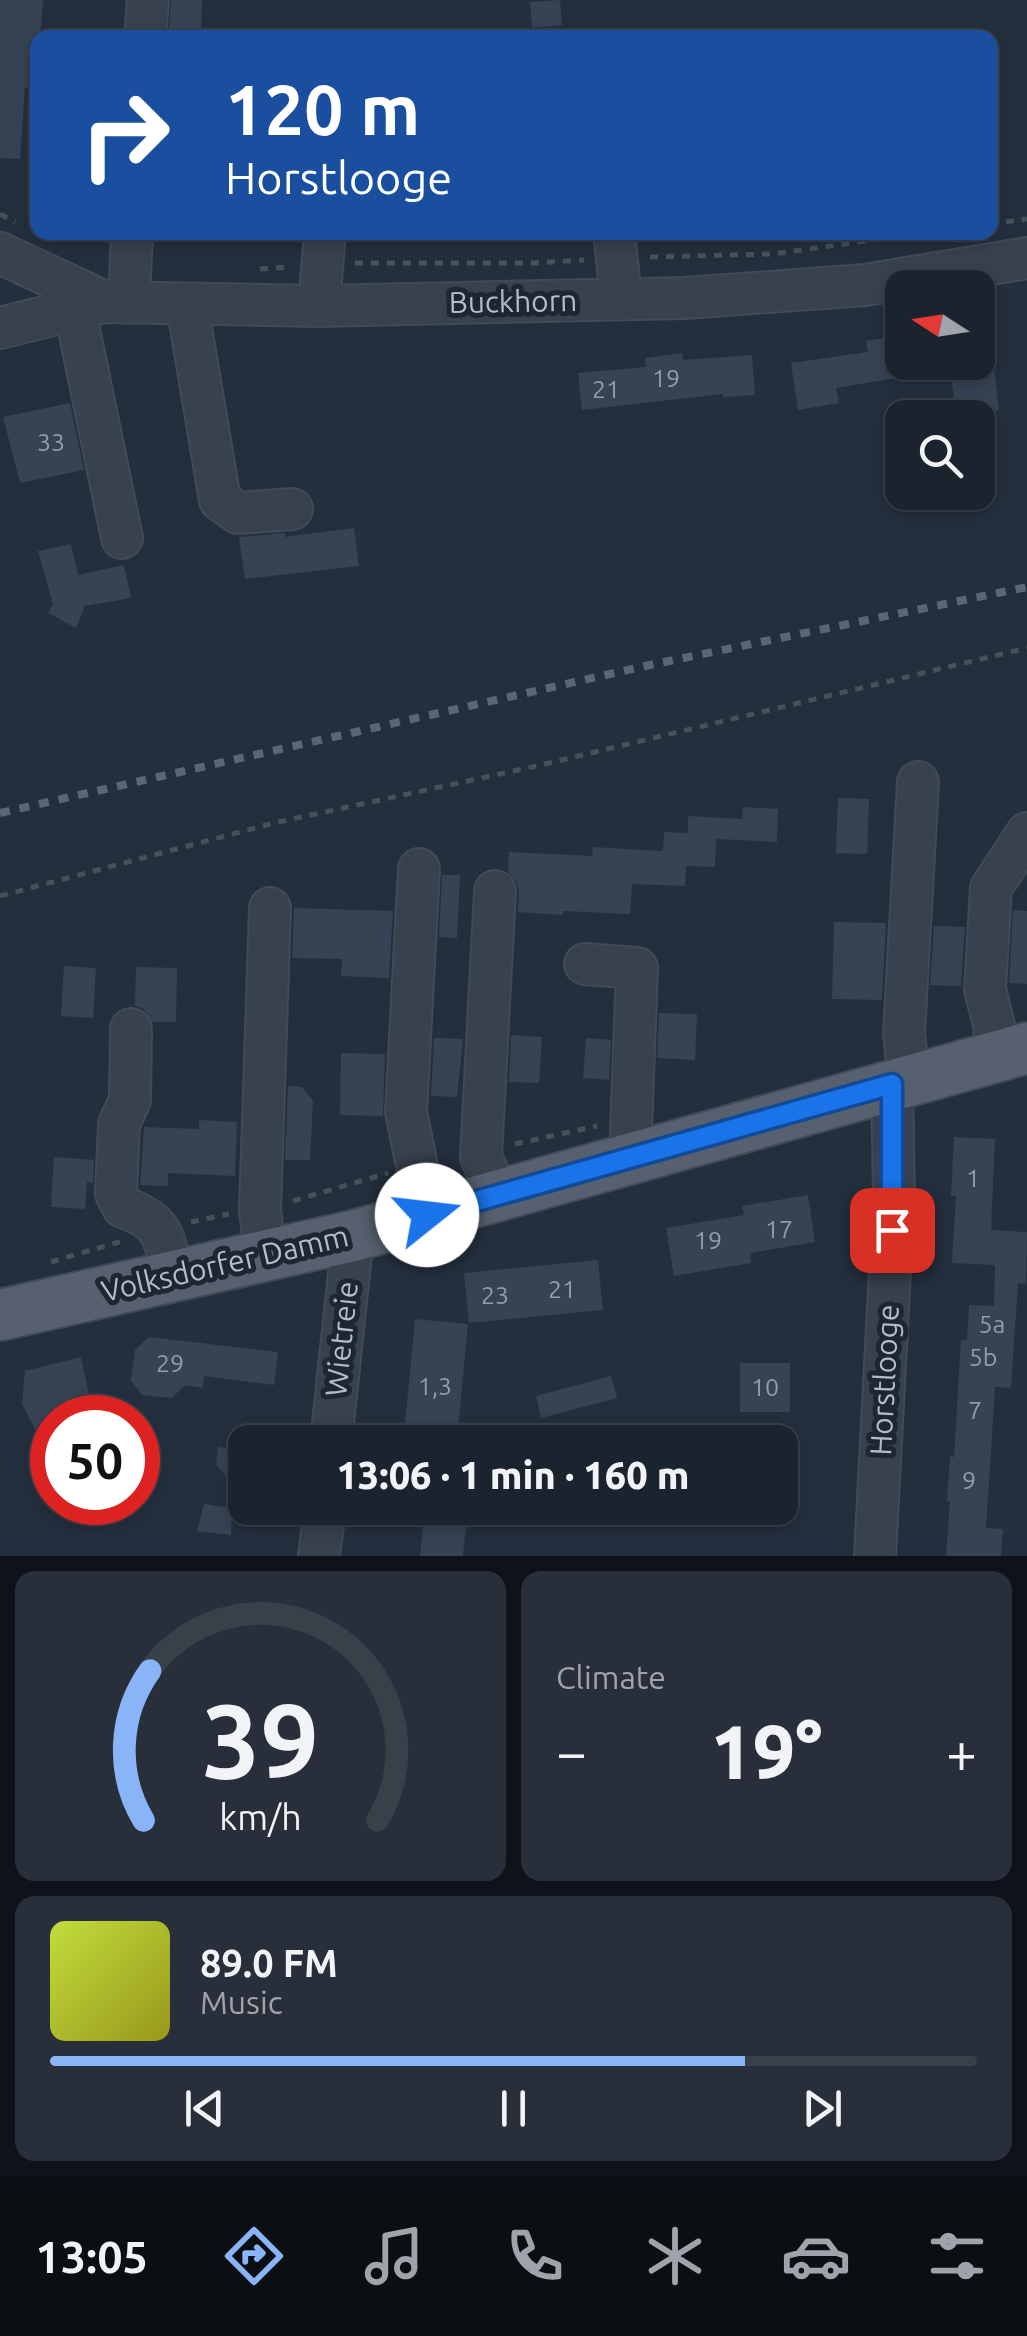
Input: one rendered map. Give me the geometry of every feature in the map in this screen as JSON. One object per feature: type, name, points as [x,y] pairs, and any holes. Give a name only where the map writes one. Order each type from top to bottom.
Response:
[{"type":"main road","name":"Volksdorfer Damm","points":[[0,1315],[353,1236],[1011,1052]]},
{"type":"street","points":[[145,30],[148,0]]},
{"type":"street","points":[[9,238],[103,305]]},
{"type":"street","points":[[122,538],[103,305],[129,240]]},
{"type":"street","points":[[615,245],[621,299]]},
{"type":"street","points":[[319,306],[323,248]]},
{"type":"street","name":"Buckhorn","points":[[0,328],[103,305],[319,306],[621,299],[865,285],[1027,258]]},
{"type":"street","points":[[187,304],[220,500],[238,513],[292,510]]},
{"type":"street","name":"Horstlooge","points":[[875,1556],[918,782]]},
{"type":"street","points":[[1011,1052],[994,1026],[985,989],[990,888],[1027,833]]},
{"type":"street","points":[[419,869],[406,1112],[427,1215]]},
{"type":"street","points":[[495,891],[481,1157],[498,1195]]},
{"type":"street","points":[[266,1255],[260,1211],[270,908]]},
{"type":"street","points":[[586,964],[637,968],[630,1158]]},
{"type":"street","points":[[132,1029],[130,1100],[120,1124],[116,1194],[123,1207],[149,1217],[161,1230],[174,1276]]},
{"type":"street","name":"Wietreie","points":[[333,1425],[353,1236]]},
{"type":"street","points":[[320,1556],[323,1525]]},
{"type":"path","points":[[0,214],[9,238]]},
{"type":"path","points":[[998,223],[1027,219]]},
{"type":"path","points":[[245,271],[323,248],[533,263],[615,245],[773,254],[873,240]]},
{"type":"path","points":[[0,896],[274,823],[536,766],[1027,648]]},
{"type":"building","points":[[0,0],[43,0],[41,30],[30,30],[30,88],[25,88],[20,159],[0,158]]},
{"type":"building","points":[[171,0],[202,0],[201,30],[169,30]]},
{"type":"building","points":[[560,0],[562,25],[532,28],[530,2]]},
{"type":"building","points":[[885,338],[885,380],[836,388],[839,403],[798,410],[791,363],[868,352],[866,341]]},
{"type":"building","points":[[682,353],[683,360],[752,355],[755,395],[723,394],[582,410],[578,373],[646,367],[645,358]]},
{"type":"building","points":[[995,377],[999,410],[995,410],[995,400],[954,400],[952,380]]},
{"type":"building","points":[[70,403],[84,470],[20,483],[3,417]]},
{"type":"building","points":[[354,528],[359,566],[245,579],[239,537],[285,533],[285,537]]},
{"type":"building","points":[[71,544],[78,575],[124,565],[131,598],[85,606],[76,628],[48,613],[53,604],[38,551]]},
{"type":"building","points":[[838,798],[869,799],[867,854],[836,853]]},
{"type":"building","points":[[743,807],[778,809],[777,842],[716,839],[715,867],[686,866],[685,886],[632,884],[630,914],[518,912],[519,891],[508,872],[509,852],[592,856],[593,847],[663,851],[664,832],[688,833],[688,816],[742,819]]},
{"type":"building","points":[[442,875],[460,875],[457,938],[439,937]]},
{"type":"building","points":[[294,908],[393,911],[389,978],[341,976],[342,959],[292,958]]},
{"type":"building","points":[[1013,910],[1027,911],[1027,984],[1009,983]]},
{"type":"building","points":[[834,922],[886,923],[882,1000],[832,999]]},
{"type":"building","points":[[934,926],[965,927],[961,986],[930,985]]},
{"type":"building","points":[[64,966],[96,968],[93,1018],[61,1016]]},
{"type":"building","points":[[136,967],[177,968],[176,1022],[153,1022],[144,1009],[135,1006]]},
{"type":"building","points":[[659,1013],[697,1014],[695,1060],[657,1058]]},
{"type":"building","points":[[511,1035],[542,1037],[539,1083],[509,1082]]},
{"type":"building","points":[[434,1038],[463,1039],[457,1097],[431,1096]]},
{"type":"building","points":[[586,1038],[611,1040],[609,1080],[583,1078]]},
{"type":"building","points":[[341,1053],[385,1054],[383,1116],[340,1115]]},
{"type":"building","points":[[288,1086],[302,1087],[313,1101],[310,1160],[285,1160]]},
{"type":"building","points":[[199,1120],[237,1122],[235,1176],[168,1173],[168,1186],[140,1185],[144,1127],[199,1129]]},
{"type":"building","points":[[954,1137],[995,1139],[991,1230],[1027,1232],[1026,1284],[1018,1283],[1011,1388],[995,1387],[986,1528],[1003,1529],[1001,1556],[946,1556],[961,1340],[967,1340],[969,1305],[994,1306],[995,1265],[952,1263]]},
{"type":"building","points":[[54,1157],[94,1160],[93,1183],[87,1182],[85,1209],[51,1207]]},
{"type":"building","points":[[808,1195],[815,1242],[750,1253],[751,1263],[674,1276],[666,1228],[744,1215],[742,1206]]},
{"type":"building","points":[[598,1260],[603,1310],[469,1323],[464,1273]]},
{"type":"building","points":[[415,1319],[468,1324],[458,1425],[405,1425]]},
{"type":"building","points":[[149,1337],[278,1352],[274,1385],[204,1376],[203,1388],[185,1385],[172,1398],[142,1395],[131,1381],[135,1350]]},
{"type":"building","points":[[81,1357],[89,1395],[30,1395],[30,1419],[22,1404],[25,1371]]},
{"type":"building","points":[[740,1363],[790,1363],[790,1412],[740,1412]]},
{"type":"building","points":[[611,1376],[617,1398],[541,1418],[536,1396]]},
{"type":"building","points":[[218,1447],[228,1448],[228,1479],[216,1464]]},
{"type":"building","points":[[204,1504],[228,1507],[231,1535],[197,1531]]},
{"type":"building","points":[[423,1525],[466,1525],[463,1556],[420,1556]]},
{"type":"railway","points":[[0,813],[645,666],[1027,587]]},
{"type":"route","points":[[427,1215],[892,1084],[892,1230]]}]
